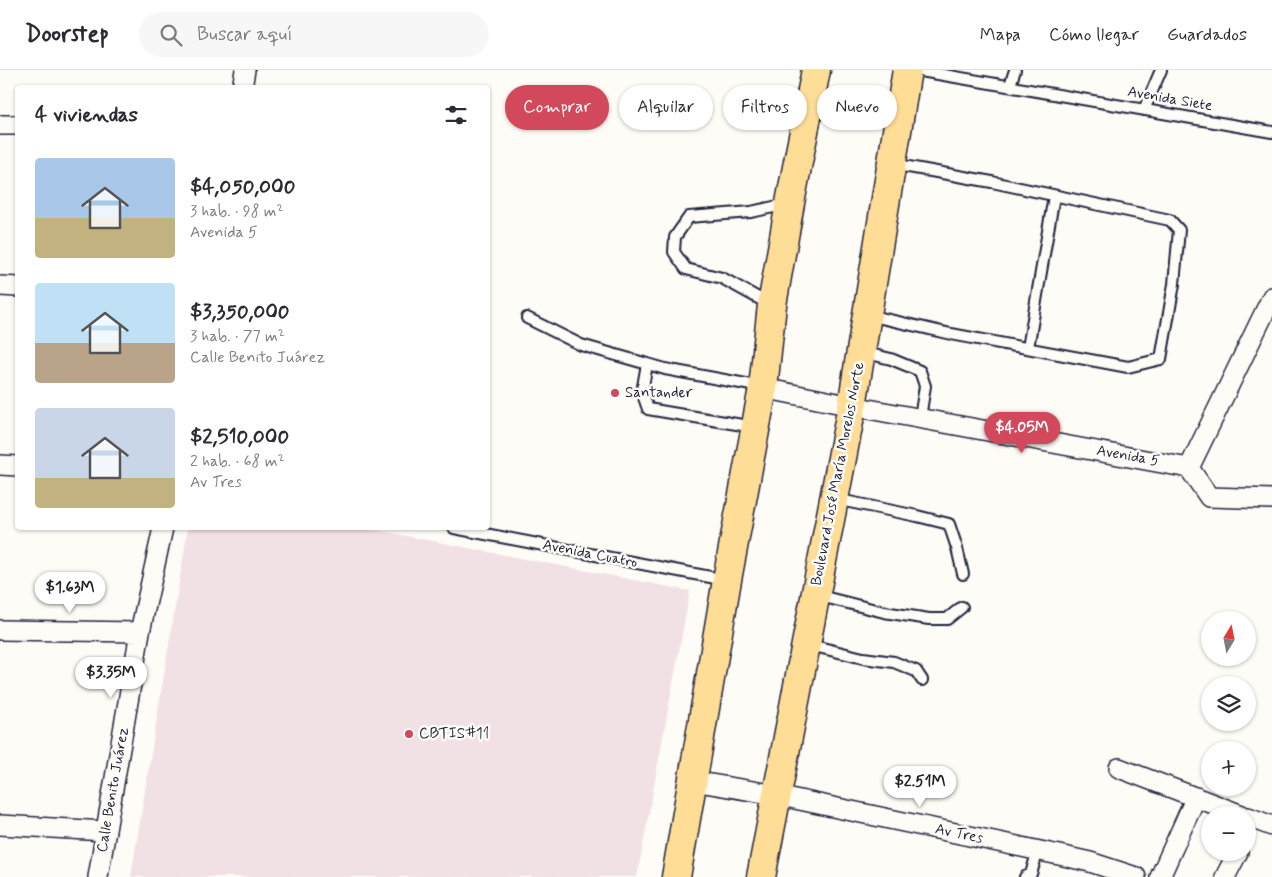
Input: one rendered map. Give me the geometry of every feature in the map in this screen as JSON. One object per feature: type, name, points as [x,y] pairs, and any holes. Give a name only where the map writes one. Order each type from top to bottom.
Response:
[{"type":"main road","points":[[676,877],[727,580],[763,388],[772,305],[816,70]]},
{"type":"main road","name":"Boulevard José María Morelos Norte","points":[[761,877],[852,406],[906,70]]},
{"type":"street","points":[[242,85],[245,70]]},
{"type":"street","points":[[0,125],[15,125]]},
{"type":"street","points":[[0,286],[15,287]]},
{"type":"street","points":[[1272,297],[1189,468],[1209,497],[1272,499]]},
{"type":"street","name":"Avenida 5","points":[[763,388],[1189,468]]},
{"type":"street","points":[[0,465],[15,466]]},
{"type":"street","name":"Calle Benito Juárez","points":[[98,877],[140,632],[163,530]]},
{"type":"street","points":[[0,630],[140,632]]},
{"type":"street","points":[[1119,768],[1217,806]]},
{"type":"street","name":"Av Tres","points":[[693,781],[776,795],[1038,850],[1090,862],[1136,877]]},
{"type":"street","points":[[1160,877],[1196,797]]},
{"type":"street","points":[[0,825],[105,831]]},
{"type":"street","points":[[1225,877],[1233,861]]},
{"type":"lane","name":"Avenida Siete","points":[[915,70],[1272,132]]},
{"type":"lane","points":[[1010,85],[1015,70]]},
{"type":"lane","points":[[1144,110],[1161,70]]},
{"type":"lane","points":[[867,315],[951,334],[1128,367],[1161,359],[1174,284],[1179,230],[1170,220],[891,164]]},
{"type":"lane","points":[[1028,348],[1054,196]]},
{"type":"lane","points":[[772,305],[722,278],[686,268],[674,252],[675,238],[689,217],[751,212],[790,203]]},
{"type":"lane","points":[[527,318],[581,345],[666,369],[763,388]]},
{"type":"lane","points":[[861,351],[891,359],[920,371],[925,386],[920,418]]},
{"type":"lane","points":[[647,364],[642,392],[648,409],[756,427]]},
{"type":"lane","points":[[834,499],[949,524],[963,574]]},
{"type":"lane","name":"Avenida Cuatro","points":[[464,530],[727,580]]},
{"type":"lane","points":[[815,594],[884,612],[929,619],[947,619],[962,607]]},
{"type":"lane","points":[[805,644],[863,658],[894,662],[916,670],[922,680]]},
{"type":"lane","points":[[1025,877],[1030,874],[1038,850]]},
{"type":"shaded area","name":"CBTIS#11","points":[[188,530],[375,530],[690,591],[637,877],[131,877]]},
{"type":"place","name":"Santander","points":[[615,393]]},
{"type":"place","name":"CBTIS#11","points":[[409,734]]}]
